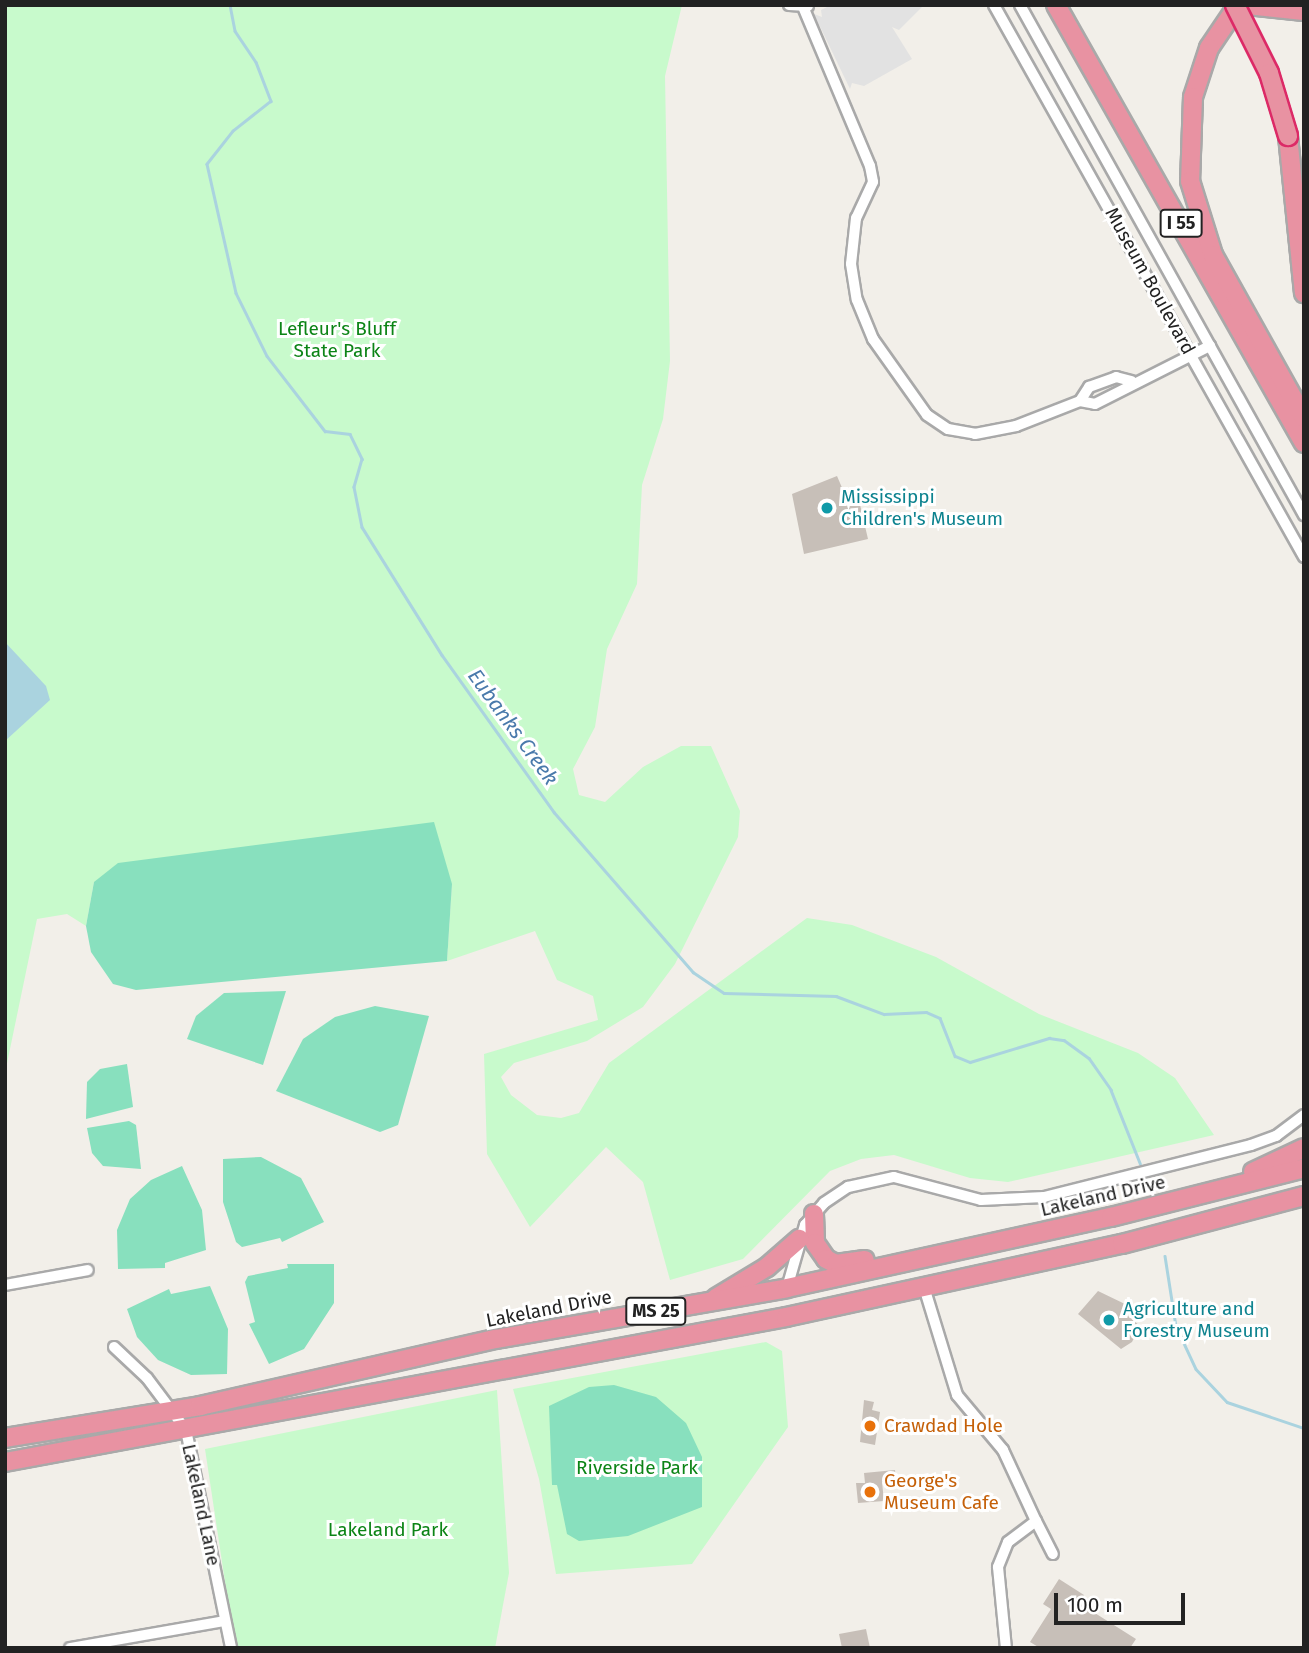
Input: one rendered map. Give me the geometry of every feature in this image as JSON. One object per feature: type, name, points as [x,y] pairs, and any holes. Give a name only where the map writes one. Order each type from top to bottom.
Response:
[{"type":"highway","name":"I 55","points":[[1056,5],[1304,443]]},
{"type":"highway","points":[[1237,5],[1269,73],[1288,136],[1304,293]]},
{"type":"highway","points":[[1237,5],[1209,48],[1193,97],[1190,181],[1213,255],[1304,418]]},
{"type":"highway","points":[[1247,5],[1304,11]]},
{"type":"highway","points":[[1198,1195],[1304,1148]]},
{"type":"highway","name":"Lakeland Drive","points":[[5,1438],[169,1411],[356,1372],[496,1339],[787,1288],[1198,1195],[1304,1168]]},
{"type":"highway","name":"MS 25","points":[[5,1462],[786,1317],[1220,1221],[1304,1196]]},
{"type":"highway","points":[[1220,1221],[1304,1206]]},
{"type":"highway","points":[[814,1214],[815,1243],[826,1259],[851,1263],[895,1254],[913,1261],[924,1287]]},
{"type":"highway","points":[[713,1301],[722,1290],[751,1278],[799,1239]]},
{"type":"highway","points":[[786,1317],[787,1288]]},
{"type":"highway","points":[[496,1339],[502,1368]]},
{"type":"highway","points":[[356,1372],[360,1398]]},
{"type":"street","points":[[789,5],[806,7],[870,166],[873,182],[856,218],[851,264],[873,339],[927,415],[948,429],[975,434],[1016,426],[1080,401],[1095,404],[1124,392],[1131,381],[1210,346]]},
{"type":"street","name":"Museum Boulevard","points":[[994,5],[1304,557]]},
{"type":"street","name":"Museum Boulevard","points":[[1020,5],[1304,514]]},
{"type":"street","points":[[1080,401],[1089,387],[1116,377],[1131,381]]},
{"type":"street","points":[[787,1288],[799,1239],[814,1214],[848,1187],[894,1177],[981,1200],[1044,1197],[1251,1145],[1276,1136],[1304,1115]]},
{"type":"street","points":[[5,1285],[88,1270]]},
{"type":"street","points":[[924,1287],[943,1363],[957,1395],[1003,1450],[1053,1554]]},
{"type":"street","name":"Lakeland Lane","points":[[114,1347],[147,1378],[169,1411],[186,1430],[231,1648]]},
{"type":"street","points":[[1006,1648],[998,1567],[1008,1542],[1036,1521]]},
{"type":"street","points":[[70,1648],[226,1621]]},
{"type":"green space","name":"Lefleur's Bluff State Park","points":[[5,5],[682,5],[665,76],[670,361],[663,419],[642,485],[637,584],[607,649],[595,727],[573,769],[579,795],[605,802],[643,767],[681,746],[711,746],[740,811],[738,837],[675,964],[643,1007],[587,1041],[514,1063],[501,1077],[511,1095],[537,1115],[561,1118],[579,1113],[609,1063],[807,918],[852,925],[936,957],[1039,1014],[1138,1053],[1175,1078],[1214,1135],[1008,1182],[970,1178],[894,1155],[861,1159],[830,1171],[743,1259],[670,1280],[643,1182],[606,1147],[530,1227],[487,1154],[484,1054],[598,1020],[593,996],[557,980],[535,931],[447,961],[452,884],[94,882],[86,926],[67,914],[37,919],[5,1073]]},
{"type":"green space","points":[[434,822],[452,884],[447,961],[136,990],[113,984],[91,952],[86,926],[94,882],[118,863]]},
{"type":"green space","points":[[286,991],[263,1065],[187,1039],[196,1016],[224,993]]},
{"type":"green space","points":[[375,1006],[429,1016],[398,1125],[380,1132],[276,1091],[303,1039],[335,1017]]},
{"type":"green space","points":[[127,1064],[133,1107],[86,1119],[87,1082],[100,1069]]},
{"type":"green space","points":[[129,1121],[136,1125],[141,1169],[103,1166],[92,1153],[87,1128]]},
{"type":"green space","points":[[261,1157],[301,1178],[324,1222],[282,1242],[280,1238],[242,1247],[236,1242],[223,1202],[223,1159]]},
{"type":"green space","points":[[182,1166],[202,1210],[206,1250],[165,1263],[165,1268],[118,1269],[117,1230],[130,1199],[151,1180]]},
{"type":"green space","points":[[287,1264],[334,1264],[334,1303],[304,1349],[269,1364],[249,1324],[255,1322],[245,1282],[248,1276],[288,1268]]},
{"type":"green space","points":[[210,1286],[228,1329],[227,1374],[191,1375],[158,1360],[137,1337],[127,1309],[169,1289],[171,1294]]},
{"type":"green space","name":"Riverside Park","points":[[766,1342],[782,1351],[788,1427],[692,1564],[556,1574],[539,1479],[513,1389]]},
{"type":"green space","points":[[614,1385],[656,1397],[686,1423],[702,1457],[702,1507],[628,1536],[579,1541],[567,1534],[557,1485],[552,1485],[549,1406],[589,1387]]},
{"type":"green space","name":"Lakeland Park","points":[[497,1390],[509,1573],[495,1648],[235,1648],[205,1449]]},
{"type":"shaded area","points":[[831,5],[924,5],[899,30],[892,27],[912,59],[864,86],[852,83],[850,89],[814,14],[822,17],[821,10]]},
{"type":"water","points":[[5,642],[46,686],[50,700],[5,741]]},
{"type":"building","name":"Mississippi Children's Museum","points":[[837,476],[846,497],[858,496],[868,539],[804,554],[792,494]]},
{"type":"building","name":"Agriculture and Forestry Museum","points":[[1098,1291],[1127,1305],[1122,1311],[1140,1326],[1132,1342],[1121,1349],[1078,1314]]},
{"type":"building","name":"Crawdad Hole","points":[[864,1400],[874,1402],[872,1410],[880,1412],[875,1445],[860,1442]]},
{"type":"building","name":"George's Museum Cafe","points":[[895,1470],[896,1481],[882,1482],[884,1501],[858,1503],[856,1483],[865,1483],[864,1473]]},
{"type":"building","points":[[1059,1579],[1084,1595],[1079,1603],[1136,1639],[1130,1648],[1040,1648],[1030,1642],[1051,1609],[1043,1604]]},
{"type":"building","points":[[866,1629],[870,1648],[842,1648],[839,1634]]},
{"type":"waterway","name":"Eubanks Creek","points":[[230,5],[235,31],[256,62],[271,101],[233,131],[207,164],[236,293],[267,356],[325,431],[350,434],[362,459],[354,487],[362,527],[442,655],[554,812],[693,972],[724,993],[836,996],[884,1014],[926,1012],[940,1018],[955,1056],[970,1062],[1049,1038],[1064,1040],[1089,1058],[1111,1090],[1140,1163]]},
{"type":"waterway","name":"Eubanks Creek","points":[[1165,1256],[1176,1326],[1196,1369],[1227,1402],[1304,1428]]},
{"type":"place","name":"Mississippi Children's Museum","points":[[827,508]]},
{"type":"place","name":"Agriculture and Forestry Museum","points":[[1109,1320]]},
{"type":"place","name":"Crawdad Hole","points":[[870,1426]]},
{"type":"place","name":"George's Museum Cafe","points":[[870,1492]]}]
